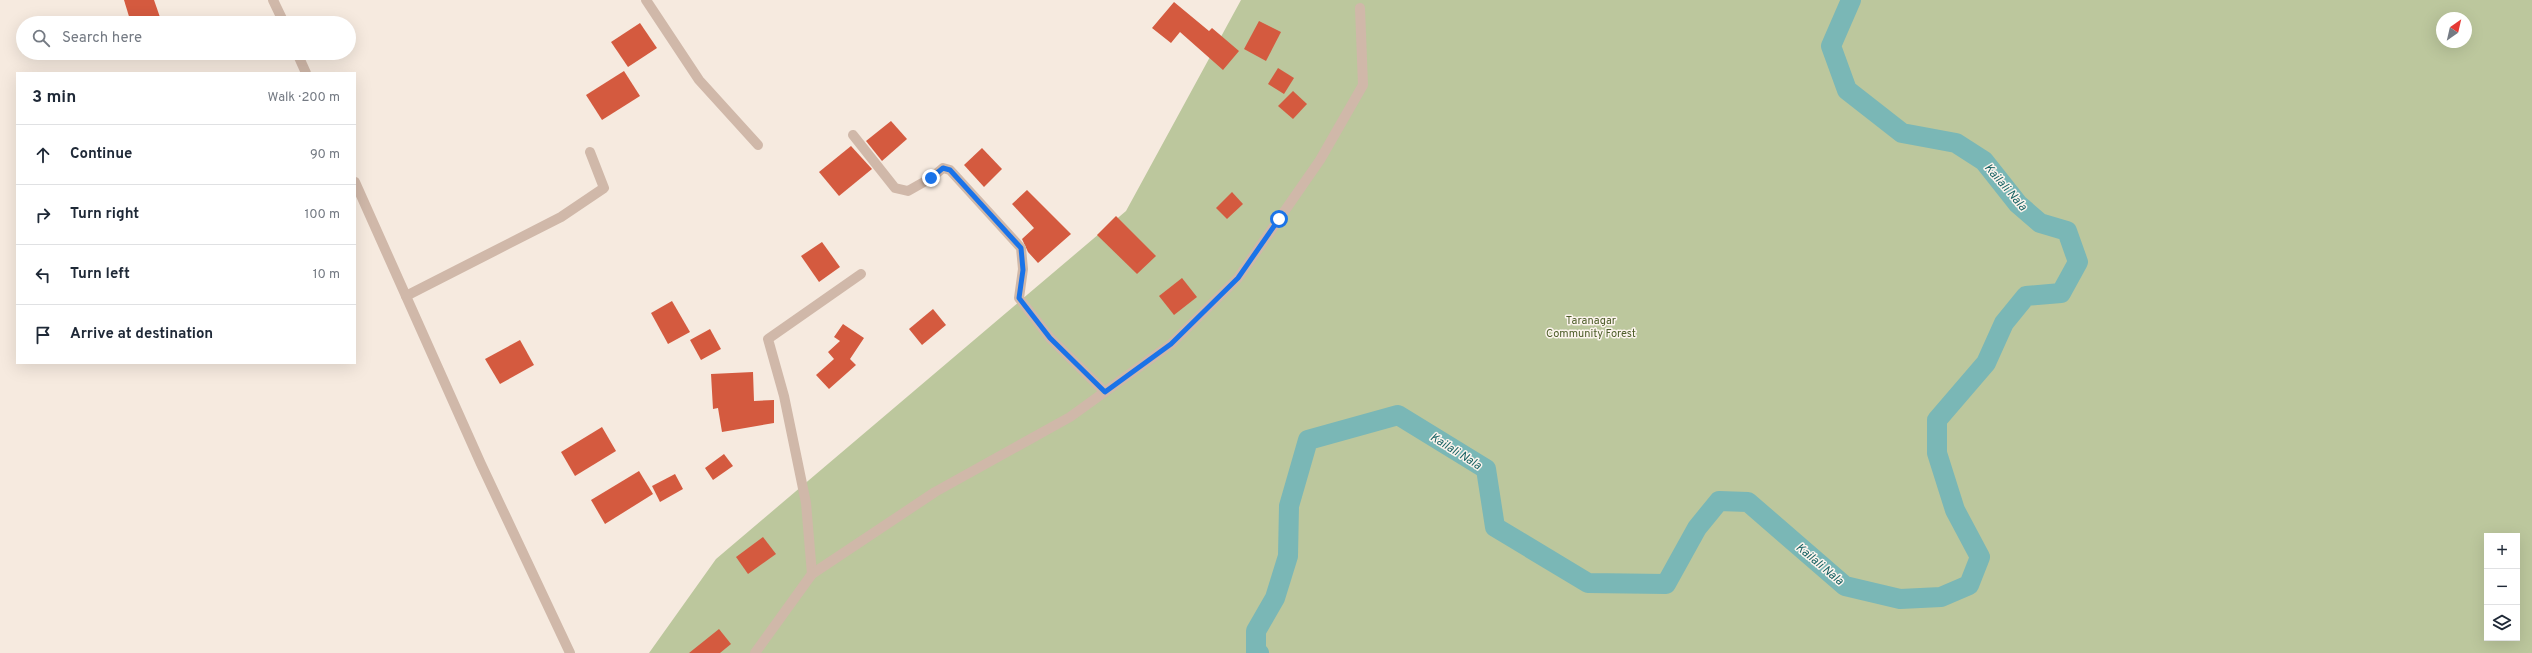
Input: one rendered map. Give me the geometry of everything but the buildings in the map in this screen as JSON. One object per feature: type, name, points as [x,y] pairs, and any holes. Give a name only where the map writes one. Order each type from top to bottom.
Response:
[{"type":"street","points":[[273,0],[281,16]]},
{"type":"street","points":[[646,0],[699,80],[758,145]]},
{"type":"street","points":[[755,653],[812,574],[935,492],[1070,417],[1171,344],[1238,278],[1320,160],[1362,85],[1360,8]]},
{"type":"street","points":[[300,60],[306,72]]},
{"type":"street","points":[[853,135],[895,188],[908,191],[931,178],[943,168],[950,170],[1021,248],[1023,270],[1019,298],[1050,338],[1105,392]]},
{"type":"street","points":[[406,296],[561,217],[604,188],[590,152]]},
{"type":"street","points":[[356,184],[570,653]]},
{"type":"street","points":[[812,574],[806,503],[784,396],[768,339],[861,274]]},
{"type":"green space","name":"Taranagar Community Forest","points":[[1241,0],[2532,0],[2532,653],[649,653],[716,559],[1126,211]]},
{"type":"waterway","name":"Kailali Nala","points":[[1259,653],[1256,652],[1256,631],[1275,598],[1288,556],[1289,506],[1308,440],[1398,415],[1486,469],[1495,527],[1588,583],[1666,584],[1697,528],[1719,501],[1748,502],[1845,586],[1900,599],[1941,597],[1969,585],[1980,557],[1955,510],[1937,453],[1937,420],[1986,363],[2004,323],[2026,296],[2061,293],[2078,262],[2067,231],[2040,223],[2018,204],[1984,161],[1956,143],[1902,133],[1847,90],[1831,46],[1851,0]]},
{"type":"route","points":[[931,178],[943,168],[950,170],[1021,248],[1023,270],[1019,298],[1050,338],[1105,392],[1171,344],[1238,278],[1279,219]]}]
